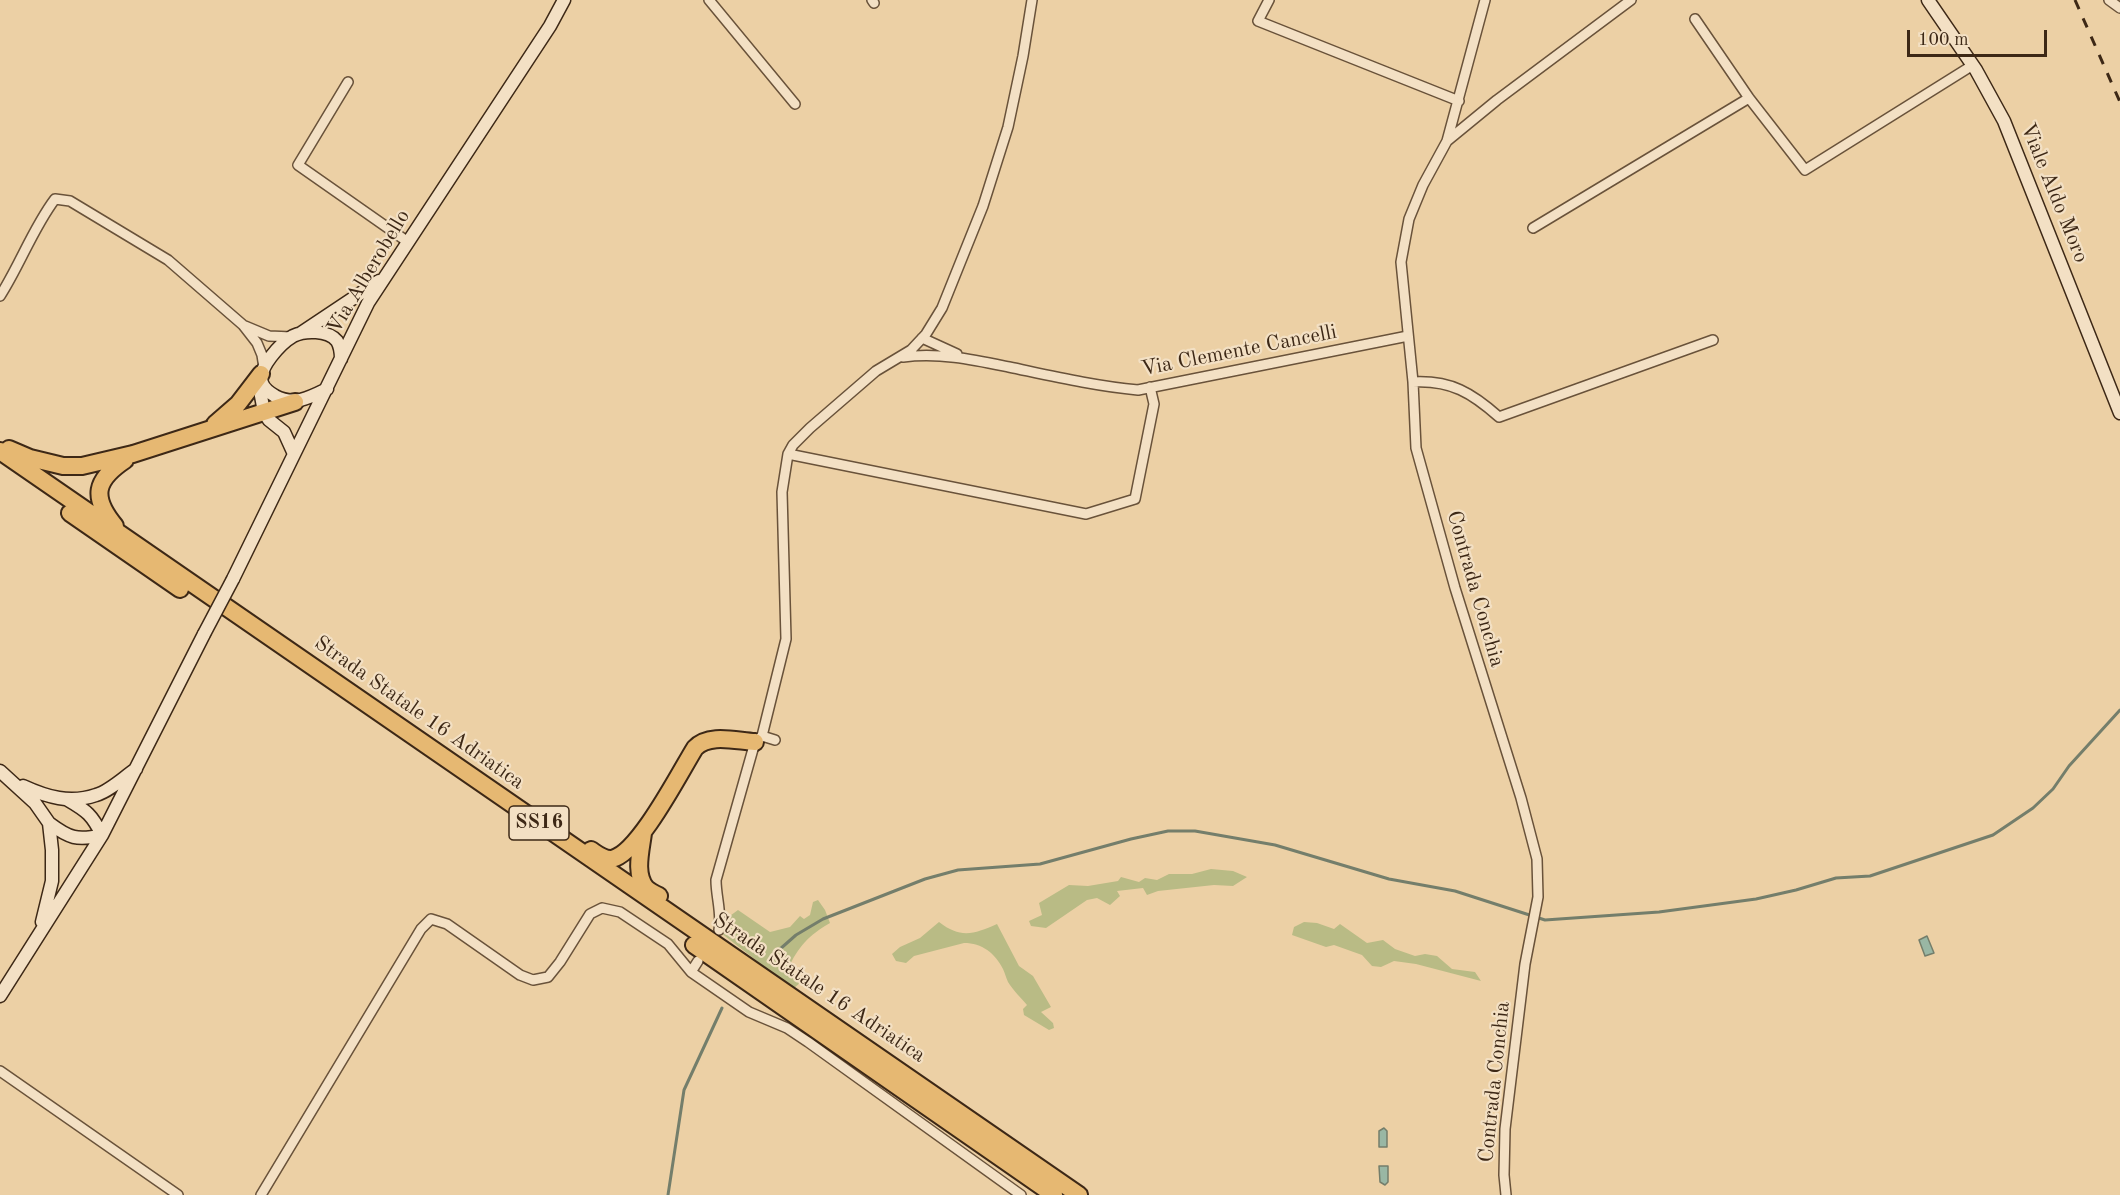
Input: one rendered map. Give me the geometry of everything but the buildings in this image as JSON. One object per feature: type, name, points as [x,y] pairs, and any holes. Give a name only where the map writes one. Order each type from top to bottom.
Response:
[{"type":"highway","points":[[210,428],[238,404],[262,375]]},
{"type":"highway","points":[[0,445],[30,458],[63,466],[82,466],[133,454],[296,402]]},
{"type":"highway","name":"Strada Statale 16 Adriatica","points":[[0,451],[505,800],[713,934],[1078,1195]]},
{"type":"highway","points":[[124,536],[102,507],[98,494],[99,484],[110,469],[133,454]]},
{"type":"highway","name":"Strada Statale 16 Adriatica","points":[[0,465],[629,898],[1054,1195]]},
{"type":"highway","points":[[505,800],[532,809],[602,858],[614,858],[643,834],[694,748],[700,742],[710,739],[758,739]]},
{"type":"highway","points":[[643,834],[639,858],[641,877],[646,888],[713,934]]},
{"type":"main road","name":"Via Alberobello","points":[[0,996],[102,835],[234,579],[368,303],[550,26],[564,0]]},
{"type":"main road","name":"Viale Aldo Moro","points":[[1928,0],[1973,64],[2004,121],[2120,413]]},
{"type":"main road","points":[[294,454],[284,432],[269,420],[264,412],[261,396],[262,375],[276,351],[296,335],[385,277]]},
{"type":"main road","points":[[296,335],[320,333],[331,336],[340,347],[341,358]]},
{"type":"main road","points":[[262,375],[265,389],[282,399],[296,402],[327,389]]},
{"type":"main road","points":[[68,800],[98,795],[136,768]]},
{"type":"main road","points":[[0,771],[35,803],[49,823],[62,833],[75,838],[102,835],[87,811],[68,800],[43,795],[14,782]]},
{"type":"main road","points":[[39,934],[52,881],[49,823]]},
{"type":"street","points":[[709,0],[795,104]]},
{"type":"street","points":[[713,934],[721,920],[716,880],[786,639],[782,492],[788,454],[793,445],[810,428],[876,371],[911,350],[931,327],[942,308],[987,195],[1008,126],[1032,0]]},
{"type":"street","points":[[1269,0],[1258,21],[1459,101]]},
{"type":"street","name":"Contrada Conchia","points":[[1485,0],[1447,141],[1423,185],[1409,219],[1401,262],[1413,382],[1416,448],[1458,598],[1537,859],[1538,897],[1526,964],[1505,1129],[1506,1195]]},
{"type":"street","points":[[1447,141],[1497,100],[1631,0]]},
{"type":"street","points":[[2109,0],[2120,8]]},
{"type":"street","points":[[1695,19],[1749,98],[1805,170],[1973,64]]},
{"type":"street","points":[[348,82],[298,165],[408,242]]},
{"type":"street","points":[[1533,228],[1749,98]]},
{"type":"street","points":[[0,296],[55,200],[70,201],[168,260],[243,325],[258,343],[262,375]]},
{"type":"street","points":[[243,325],[269,336],[296,335]]},
{"type":"street","points":[[931,327],[944,348]]},
{"type":"street","name":"Via Clemente Cancelli","points":[[971,359],[1111,387],[1138,390],[1408,336]]},
{"type":"street","points":[[920,340],[971,359]]},
{"type":"street","points":[[920,340],[921,347],[934,356]]},
{"type":"street","points":[[1413,382],[1433,381],[1458,388],[1480,400],[1499,417],[1713,340]]},
{"type":"street","points":[[898,358],[934,356],[971,359]]},
{"type":"street","points":[[788,454],[1086,514],[1135,499],[1154,404],[1150,387]]},
{"type":"street","points":[[758,739],[775,740]]},
{"type":"street","points":[[261,1195],[422,929],[431,919],[447,924],[520,975],[533,980],[548,977],[590,914],[602,908],[620,912],[668,944],[691,972],[749,1012],[787,1028],[808,1042],[1021,1195]]},
{"type":"street","points":[[691,972],[698,961]]},
{"type":"street","points":[[0,1071],[178,1195]]},
{"type":"green space","points":[[1211,869],[1233,871],[1247,877],[1233,886],[1214,885],[1158,891],[1147,895],[1143,888],[1117,891],[1120,896],[1110,905],[1097,898],[1087,900],[1046,928],[1031,926],[1029,921],[1042,915],[1039,903],[1069,885],[1088,886],[1118,881],[1121,877],[1139,882],[1145,878],[1157,880],[1169,874],[1192,874]]},
{"type":"green space","points":[[818,900],[830,923],[805,942],[792,961],[788,969],[801,982],[793,989],[721,933],[723,921],[738,910],[770,932],[790,927],[800,916],[804,919],[810,915],[813,902]]},
{"type":"green space","points":[[939,922],[961,933],[974,932],[997,924],[1019,966],[1033,976],[1051,1007],[1041,1012],[1053,1023],[1054,1028],[1049,1030],[1024,1015],[1023,1009],[1027,1005],[1008,982],[996,958],[982,947],[964,943],[914,956],[906,963],[896,961],[892,954],[900,947],[920,938]]},
{"type":"green space","points":[[1304,922],[1317,923],[1334,929],[1340,924],[1367,943],[1383,940],[1395,949],[1415,956],[1425,954],[1437,956],[1452,969],[1475,972],[1481,981],[1416,964],[1394,961],[1381,967],[1372,966],[1362,955],[1334,945],[1326,947],[1292,935],[1294,927]]},
{"type":"shaded area","points":[[1927,936],[1934,953],[1925,956],[1919,940]]},
{"type":"shaded area","points":[[1384,1128],[1387,1131],[1387,1147],[1379,1147],[1379,1131]]},
{"type":"shaded area","points":[[1379,1166],[1388,1166],[1388,1182],[1385,1185],[1380,1182]]},
{"type":"waterway","points":[[771,957],[796,935],[823,919],[925,879],[958,870],[1040,864],[1168,831],[1195,831],[1275,845],[1389,879],[1455,891],[1545,920],[1659,912],[1756,899],[1836,878],[1870,876],[1993,835],[2033,808],[2053,789],[2069,766],[2120,710]]},
{"type":"waterway","points":[[668,1195],[684,1090],[722,1008]]},
{"type":"railway","points":[[2075,0],[2120,102]]}]
